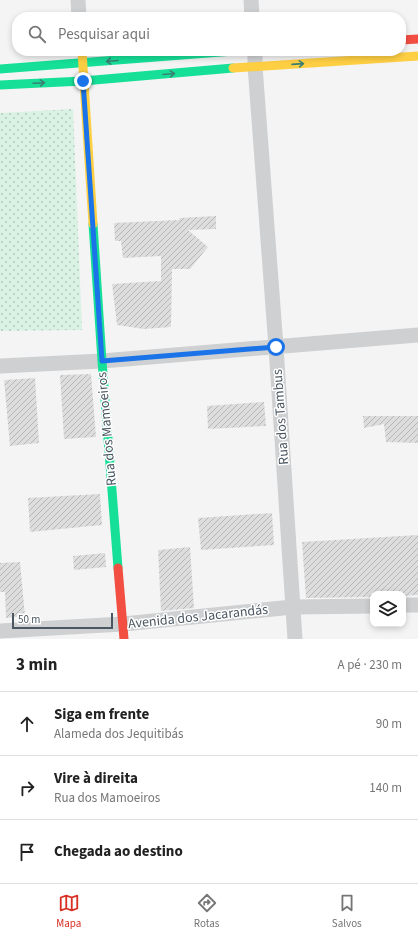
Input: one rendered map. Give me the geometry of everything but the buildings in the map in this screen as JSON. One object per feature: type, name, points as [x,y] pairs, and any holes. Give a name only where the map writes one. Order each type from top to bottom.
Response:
[{"type":"street","points":[[78,0],[79,12]]},
{"type":"street","points":[[251,0],[252,12]]},
{"type":"street","points":[[406,40],[418,40]]},
{"type":"street","name":"Rua dos Mamoeiros","points":[[82,56],[102,361],[123,632]]},
{"type":"street","points":[[0,69],[176,56]]},
{"type":"street","name":"Rua dos Tambus","points":[[255,56],[295,639]]},
{"type":"street","points":[[0,85],[83,81],[255,66],[418,56]]},
{"type":"street","points":[[0,366],[102,361],[418,335]]},
{"type":"street","points":[[406,605],[418,605]]},
{"type":"street","name":"Avenida dos Jacarandás","points":[[0,631],[123,632],[293,607],[370,606]]},
{"type":"green space","points":[[73,109],[82,330],[0,331],[0,113]]},
{"type":"traffic: fast","points":[[0,69],[169,56]]},
{"type":"traffic: fast","points":[[0,85],[83,81],[233,68]]},
{"type":"traffic: fast","points":[[93,224],[118,568]]},
{"type":"traffic: slow","points":[[82,56],[93,224]]},
{"type":"traffic: slow","points":[[233,68],[418,56]]},
{"type":"traffic: jam","points":[[406,40],[418,39]]},
{"type":"traffic: jam","points":[[118,568],[124,639]]},
{"type":"route","points":[[83,81],[102,361],[276,347]]}]
